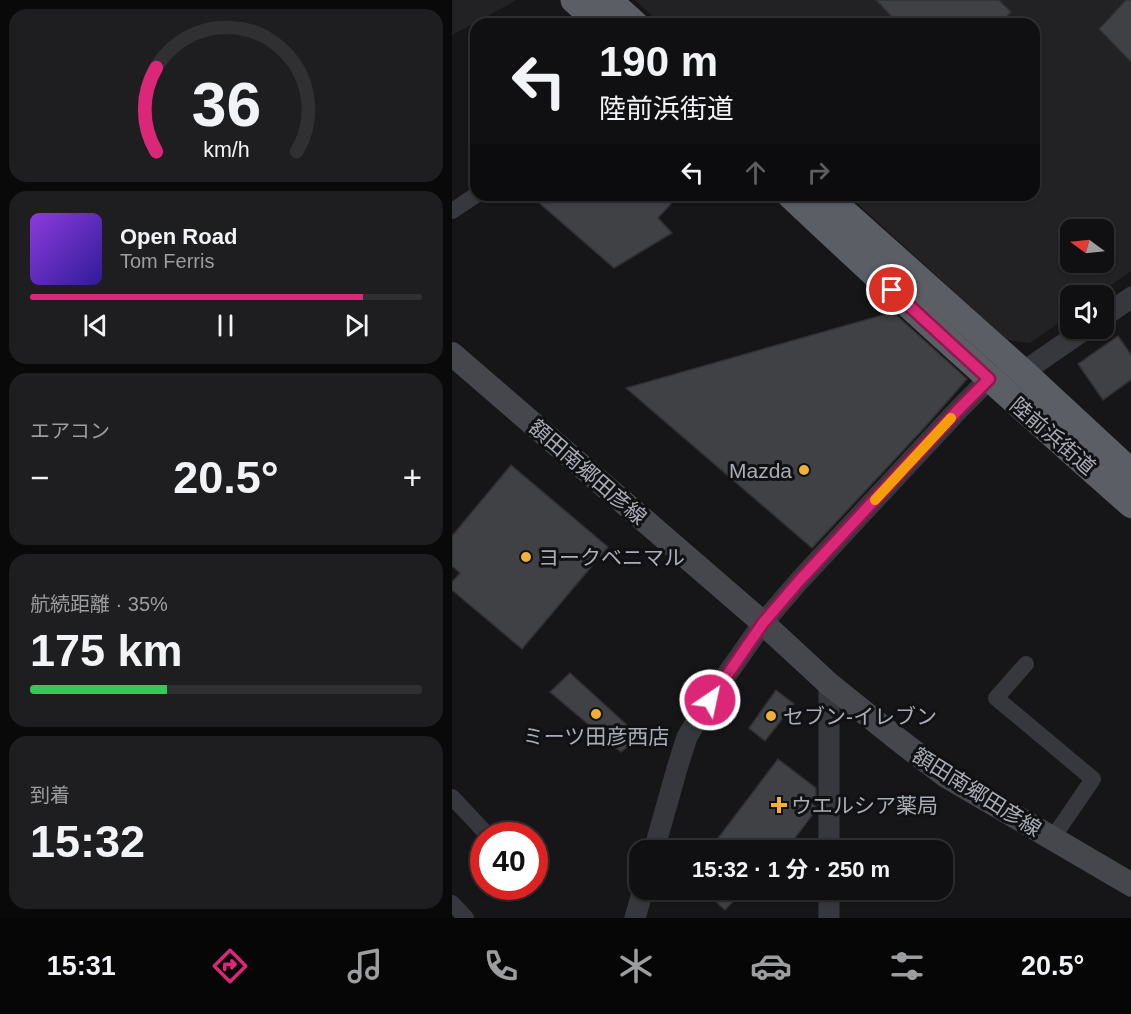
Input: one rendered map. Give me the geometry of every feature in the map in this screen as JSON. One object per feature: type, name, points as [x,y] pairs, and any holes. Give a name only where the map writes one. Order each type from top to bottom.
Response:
[{"type":"highway","points":[[574,0],[594,18]]},
{"type":"highway","points":[[608,0],[628,18]]},
{"type":"highway","name":"陸前浜街道","points":[[796,201],[875,276],[1132,505]]},
{"type":"highway","name":"陸前浜街道","points":[[832,201],[1132,473]]},
{"type":"main road","name":"額田南郷田彦線","points":[[452,354],[763,623],[829,684],[900,741],[947,776],[1132,885]]},
{"type":"street","points":[[452,211],[470,199]]},
{"type":"street","points":[[1114,309],[1132,297]]},
{"type":"street","points":[[657,840],[687,737],[763,623],[818,560],[989,379],[1023,372],[1071,339]]},
{"type":"street","points":[[1026,664],[996,698],[1093,779],[1052,839]]},
{"type":"street","points":[[829,684],[829,840]]},
{"type":"street","points":[[452,797],[476,822]]},
{"type":"street","points":[[635,918],[640,900]]},
{"type":"street","points":[[829,900],[829,918]]},
{"type":"street","points":[[452,903],[466,918]]},
{"type":"shaded area","points":[[452,0],[517,0],[484,18],[470,18],[470,25],[452,35]]},
{"type":"shaded area","points":[[635,0],[1131,0],[1131,271],[1111,285],[1060,285],[1060,322],[1030,343],[1007,340],[855,201],[1040,201],[1040,18],[654,18]]},
{"type":"building","points":[[876,0],[999,0],[1011,12],[1005,18],[893,18]]},
{"type":"building","points":[[1126,0],[1132,0],[1132,63],[1099,29]]},
{"type":"building","points":[[537,201],[674,201],[658,218],[672,233],[614,268]]},
{"type":"building","name":"Mazda","points":[[893,312],[967,379],[812,548],[626,388]]},
{"type":"building","points":[[1118,336],[1132,356],[1132,379],[1103,400],[1078,364]]},
{"type":"building","name":"ヨークベニマル","points":[[511,465],[608,547],[522,649],[452,590],[452,582],[460,573],[452,566],[452,536]]},
{"type":"building","name":"ミーツ田彦西店","points":[[570,673],[640,737],[621,752],[550,692]]},
{"type":"building","name":"セブン-イレブン","points":[[776,690],[794,704],[765,741],[749,728]]},
{"type":"building","name":"ウエルシア薬局","points":[[778,759],[816,788],[816,797],[812,803],[816,810],[794,840],[717,840]]},
{"type":"building","points":[[714,900],[734,900],[725,910]]},
{"type":"slow traffic","points":[[875,500],[951,418]]},
{"type":"place","name":"Mazda","points":[[804,470]]},
{"type":"place","name":"ヨークベニマル","points":[[526,557]]},
{"type":"place","name":"ミーツ田彦西店","points":[[596,714]]},
{"type":"place","name":"セブン-イレブン","points":[[771,716]]},
{"type":"place","name":"ウエルシア薬局","points":[[779,805]]},
{"type":"route","points":[[710,700],[763,623],[800,580],[989,379],[892,290]]}]
